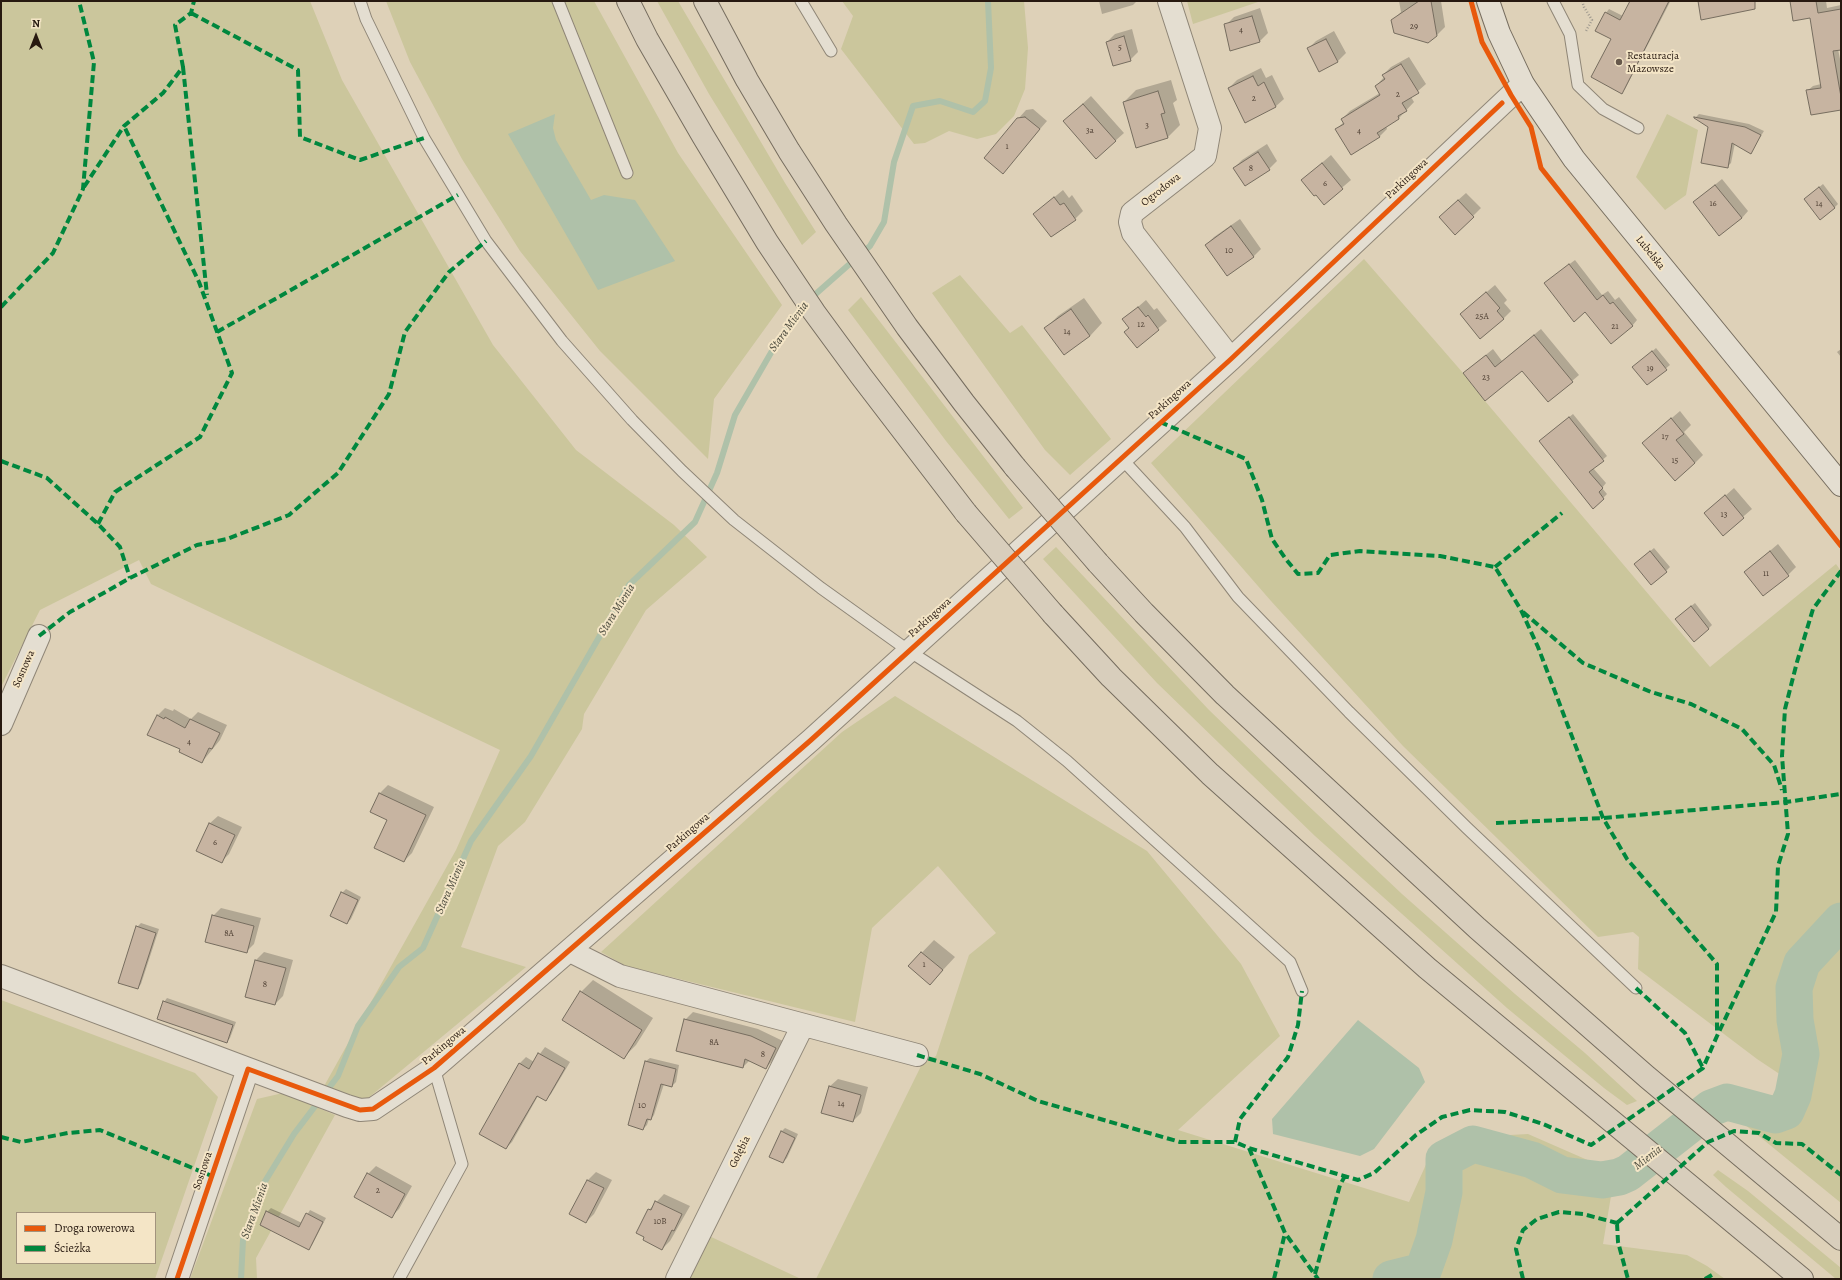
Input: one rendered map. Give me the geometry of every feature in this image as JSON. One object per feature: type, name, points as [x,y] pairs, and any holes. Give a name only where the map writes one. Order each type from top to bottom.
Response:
[{"type":"highway","points":[[628,1],[646,39],[699,130],[767,242],[814,312],[966,513],[1053,614],[1111,677],[1210,774],[1428,968],[1802,1279]]},
{"type":"highway","points":[[704,1],[747,80],[789,151],[836,224],[908,327],[964,403],[1015,467],[1098,562],[1190,660],[1257,725],[1478,928],[1647,1077],[1841,1239]]},
{"type":"street","name":"Ogrodowa","points":[[1170,1],[1210,128],[1205,156],[1132,213],[1130,222],[1132,233],[1231,359]]},
{"type":"street","name":"Lubelska","points":[[1488,1],[1499,33],[1523,84],[1574,159],[1841,485]]},
{"type":"street","name":"Parkingowa","points":[[248,1069],[360,1110],[373,1109],[434,1068],[811,740],[1231,359],[1523,84]]},
{"type":"street","name":"Sosnowa","points":[[1,724],[39,636]]},
{"type":"street","points":[[570,951],[620,976],[917,1055]]},
{"type":"street","points":[[1,976],[248,1069]]},
{"type":"street","name":"Gołębia","points":[[677,1279],[803,1025]]},
{"type":"street","name":"Sosnowa","points":[[177,1279],[248,1069]]},
{"type":"lane","points":[[360,1],[366,19],[424,138],[486,241],[562,341],[632,420],[682,471],[734,520],[821,588],[909,651],[1017,721],[1067,761],[1290,962],[1302,991]]},
{"type":"lane","points":[[558,1],[627,173]]},
{"type":"lane","points":[[801,1],[831,51]]},
{"type":"lane","points":[[1553,1],[1570,34],[1578,84],[1603,109],[1638,128]]},
{"type":"lane","points":[[1121,458],[1185,527],[1238,597],[1349,712],[1467,828],[1636,988]]},
{"type":"lane","points":[[399,1279],[462,1164],[434,1068]]},
{"type":"shaded area","points":[[1,1],[310,1],[342,80],[493,345],[576,450],[674,525],[707,557],[646,610],[584,714],[582,729],[525,822],[498,846],[461,947],[526,967],[367,1099],[352,1100],[323,1088],[456,850],[500,750],[151,584],[139,560],[40,610],[1,687]]},
{"type":"shaded area","points":[[386,1],[594,1],[678,153],[782,305],[714,399],[708,459],[600,351],[520,251],[462,159],[410,62]]},
{"type":"shaded area","points":[[657,1],[678,1],[785,183],[816,232],[802,245],[709,94]]},
{"type":"shaded area","points":[[842,1],[1024,1],[1028,48],[1025,89],[1014,116],[996,134],[977,139],[949,131],[925,143],[914,144],[841,49],[853,16]]},
{"type":"shaded area","points":[[1187,1],[1261,1],[1193,24]]},
{"type":"shaded area","points":[[555,114],[553,128],[556,140],[591,200],[604,195],[635,200],[675,261],[598,290],[508,134]]},
{"type":"shaded area","points":[[1667,114],[1698,130],[1686,195],[1665,210],[1636,177]]},
{"type":"shaded area","points":[[1364,259],[1463,373],[1710,667],[1836,564],[1841,571],[1841,1203],[1738,1119],[1768,1120],[1789,1126],[1798,1122],[1802,1108],[1802,1089],[1757,1059],[1638,969],[1639,937],[1633,932],[1598,937],[1403,746],[1271,601],[1151,463]]},
{"type":"shaded area","points":[[960,275],[1010,333],[1022,325],[1111,439],[1070,475],[1045,450],[932,293]]},
{"type":"shaded area","points":[[861,297],[1023,508],[1009,519],[946,441],[848,310]]},
{"type":"shaded area","points":[[1056,547],[1209,710],[1299,797],[1402,894],[1515,994],[1585,1053],[1637,1101],[1627,1105],[1604,1088],[1507,1008],[1315,836],[1157,683],[1043,559]]},
{"type":"shaded area","points":[[895,696],[1147,851],[1241,964],[1280,1036],[1178,1130],[1409,1202],[1429,1158],[1455,1138],[1528,1134],[1615,1172],[1603,1244],[1687,1255],[1707,1266],[1725,1279],[816,1279],[922,1064],[936,1056],[969,955],[996,933],[938,866],[872,928],[855,1022],[626,966],[601,952],[842,732]]},
{"type":"shaded area","points":[[1,1000],[195,1073],[218,1097],[155,1279],[1,1279]]},
{"type":"shaded area","points":[[1358,1020],[1419,1068],[1425,1082],[1374,1149],[1360,1156],[1273,1134],[1272,1119]]},
{"type":"shaded area","points":[[283,1093],[335,1115],[256,1258],[257,1279],[190,1279],[257,1099]]},
{"type":"shaded area","points":[[1718,1170],[1748,1191],[1841,1268],[1841,1279],[1836,1279],[1726,1187],[1713,1175]]},
{"type":"shaded area","points":[[707,1235],[801,1279],[686,1279]]},
{"type":"building","points":[[1419,1],[1431,1],[1437,36],[1428,43],[1394,33],[1391,20]]},
{"type":"building","name":"Restauracja Mazowsze","points":[[1630,1],[1669,1],[1622,94],[1591,77],[1611,39],[1595,31],[1605,12],[1620,20]]},
{"type":"building","points":[[1698,1],[1755,1],[1755,9],[1701,20]]},
{"type":"building","points":[[1790,1],[1816,1],[1818,13],[1841,9],[1841,50],[1833,51],[1841,97],[1841,110],[1811,115],[1806,90],[1821,88],[1810,18],[1793,21]]},
{"type":"building","points":[[1252,16],[1260,42],[1230,51],[1224,24]]},
{"type":"building","points":[[1124,36],[1131,61],[1113,66],[1106,42]]},
{"type":"building","points":[[1326,39],[1338,62],[1319,72],[1307,48]]},
{"type":"building","points":[[1401,64],[1419,93],[1402,103],[1407,111],[1398,116],[1399,119],[1377,133],[1380,137],[1351,155],[1335,129],[1344,124],[1341,119],[1380,95],[1375,86],[1385,79],[1382,75]]},
{"type":"building","points":[[1253,76],[1258,86],[1264,82],[1276,107],[1245,123],[1228,88]]},
{"type":"building","points":[[1158,91],[1165,113],[1161,114],[1168,138],[1136,148],[1123,102]]},
{"type":"building","points":[[1083,104],[1116,141],[1096,159],[1063,121]]},
{"type":"building","points":[[1025,117],[1040,129],[1003,174],[984,158],[1017,118]]},
{"type":"building","points":[[1694,117],[1745,127],[1761,135],[1751,154],[1732,143],[1728,168],[1701,163],[1708,127]]},
{"type":"building","points":[[1258,152],[1270,170],[1245,186],[1233,168]]},
{"type":"building","points":[[1322,163],[1343,189],[1324,205],[1316,195],[1314,196],[1301,180]]},
{"type":"building","points":[[1715,185],[1742,218],[1719,236],[1693,202]]},
{"type":"building","points":[[1819,187],[1835,208],[1820,220],[1804,199]]},
{"type":"building","points":[[1054,197],[1060,205],[1064,203],[1076,220],[1051,237],[1033,214]]},
{"type":"building","points":[[1458,200],[1474,217],[1455,235],[1439,217]]},
{"type":"building","points":[[1231,226],[1254,257],[1227,276],[1205,245]]},
{"type":"building","points":[[1569,264],[1597,300],[1603,295],[1610,304],[1613,302],[1633,326],[1611,344],[1585,312],[1574,322],[1544,283]]},
{"type":"building","points":[[1486,292],[1500,308],[1497,311],[1504,319],[1480,339],[1460,314]]},
{"type":"building","points":[[1138,307],[1146,317],[1148,315],[1159,330],[1137,348],[1124,332],[1129,328],[1122,319]]},
{"type":"building","points":[[1071,309],[1090,336],[1064,355],[1044,328]]},
{"type":"building","points":[[1534,335],[1573,382],[1548,402],[1522,371],[1485,401],[1463,373],[1486,355],[1495,367]]},
{"type":"building","points":[[1652,351],[1667,370],[1647,385],[1632,367]]},
{"type":"building","points":[[1569,417],[1604,461],[1589,472],[1603,488],[1599,492],[1604,499],[1593,509],[1539,441]]},
{"type":"building","points":[[1671,418],[1684,434],[1676,440],[1695,463],[1675,481],[1642,443]]},
{"type":"building","points":[[1725,495],[1744,518],[1723,536],[1704,513]]},
{"type":"building","points":[[1650,551],[1667,572],[1651,585],[1634,564]]},
{"type":"building","points":[[1770,551],[1789,576],[1763,596],[1744,572]]},
{"type":"building","points":[[1691,606],[1709,629],[1694,642],[1675,619]]},
{"type":"building","points":[[157,715],[164,719],[165,717],[185,728],[190,719],[220,733],[212,749],[209,748],[202,763],[179,752],[180,749],[147,735]]},
{"type":"building","points":[[379,793],[426,815],[404,862],[374,848],[387,820],[370,812]]},
{"type":"building","points":[[209,823],[235,835],[222,863],[196,851]]},
{"type":"building","points":[[341,892],[358,900],[347,924],[330,916]]},
{"type":"building","points":[[212,915],[254,926],[247,953],[205,942]]},
{"type":"building","points":[[136,926],[156,933],[138,989],[118,983]]},
{"type":"building","points":[[921,952],[943,970],[930,985],[908,966]]},
{"type":"building","points":[[255,960],[286,968],[275,1005],[245,997]]},
{"type":"building","points":[[580,991],[642,1030],[624,1059],[562,1020]]},
{"type":"building","points":[[163,1001],[233,1025],[227,1043],[157,1019]]},
{"type":"building","points":[[684,1019],[751,1036],[776,1048],[766,1069],[745,1059],[743,1068],[676,1051]]},
{"type":"building","points":[[538,1053],[565,1068],[546,1101],[537,1096],[506,1149],[479,1134],[519,1063],[529,1069]]},
{"type":"building","points":[[645,1061],[676,1069],[672,1087],[661,1084],[651,1120],[647,1119],[643,1130],[628,1125]]},
{"type":"building","points":[[829,1086],[861,1095],[853,1122],[821,1113]]},
{"type":"building","points":[[781,1131],[795,1138],[783,1163],[769,1157]]},
{"type":"building","points":[[367,1173],[405,1194],[392,1218],[354,1197]]},
{"type":"building","points":[[587,1180],[604,1188],[586,1223],[569,1214]]},
{"type":"building","points":[[655,1201],[682,1214],[674,1231],[672,1230],[662,1250],[643,1240],[644,1237],[636,1233],[648,1209],[651,1210]]},
{"type":"building","points":[[266,1211],[299,1227],[306,1213],[323,1222],[309,1250],[260,1225]]},
{"type":"waterway","name":"Stara Mienia","points":[[810,299],[870,246],[884,222],[894,162],[913,106],[940,101],[973,112],[985,101],[991,68],[988,1]]},
{"type":"waterway","name":"Stara Mienia","points":[[241,1279],[243,1240],[264,1183],[294,1134],[338,1076],[358,1026],[399,967],[423,948],[471,841],[531,756],[629,585],[695,522],[717,473],[735,415],[772,351],[791,321],[804,305]]},
{"type":"waterway","name":"Mienia","points":[[1391,1279],[1423,1271],[1434,1240],[1444,1192],[1444,1159],[1473,1144],[1532,1160],[1562,1175],[1602,1180],[1619,1177],[1628,1173],[1711,1108],[1727,1102],[1775,1115],[1786,1111],[1793,1095],[1801,1054],[1795,1020],[1794,988],[1802,963],[1841,921]]},
{"type":"marked path","points":[[1,307],[53,253],[83,189],[94,62],[79,1]]},
{"type":"marked path","points":[[84,187],[124,126],[163,93],[183,67],[175,25],[191,13],[194,1]]},
{"type":"marked path","points":[[191,13],[298,70],[300,137],[360,160],[424,138]]},
{"type":"marked path","points":[[183,67],[207,295]]},
{"type":"marked path","points":[[98,524],[115,492],[200,437],[232,373],[199,282],[124,126]]},
{"type":"marked path","points":[[217,332],[458,195]]},
{"type":"marked path","points":[[39,636],[70,612],[130,578],[197,545],[227,539],[289,515],[338,473],[389,394],[405,332],[449,272],[486,241]]},
{"type":"marked path","points":[[1160,422],[1246,459],[1262,500],[1272,539],[1298,574],[1318,573],[1330,555],[1360,551],[1440,556],[1495,567],[1521,610],[1538,647],[1603,818],[1627,859],[1717,964],[1717,1034]]},
{"type":"marked path","points":[[1,461],[47,478],[98,524],[120,547],[130,578]]},
{"type":"marked path","points":[[1495,567],[1562,513]]},
{"type":"marked path","points":[[917,1055],[980,1074],[1038,1101],[1180,1142],[1235,1142],[1249,1148],[1358,1180],[1374,1173],[1416,1135],[1442,1117],[1470,1110],[1505,1112],[1543,1124],[1591,1145],[1703,1068],[1776,912],[1778,866],[1788,834],[1782,756],[1785,709],[1813,609],[1841,571]]},
{"type":"marked path","points":[[1523,612],[1583,663],[1651,692],[1691,704],[1742,729],[1774,765],[1782,790]]},
{"type":"marked path","points":[[1496,823],[1603,818],[1786,802],[1841,794]]},
{"type":"marked path","points":[[1636,988],[1685,1033],[1703,1068]]},
{"type":"marked path","points":[[1235,1142],[1240,1119],[1288,1057],[1298,1025],[1302,991]]},
{"type":"marked path","points":[[1,1137],[21,1142],[68,1133],[100,1130],[212,1176]]},
{"type":"marked path","points":[[1617,1223],[1708,1142],[1734,1131],[1759,1133],[1776,1143],[1802,1144],[1841,1175]]},
{"type":"marked path","points":[[1249,1148],[1285,1233],[1318,1279]]},
{"type":"marked path","points":[[1315,1274],[1340,1185],[1345,1176]]},
{"type":"marked path","points":[[1523,1279],[1516,1249],[1523,1230],[1537,1219],[1559,1212],[1583,1214],[1617,1223]]},
{"type":"marked path","points":[[1617,1223],[1618,1242],[1628,1279]]},
{"type":"marked path","points":[[1274,1279],[1285,1233]]},
{"type":"marked path","points":[[1705,1279],[1712,1275]]},
{"type":"cycle path","points":[[1471,1],[1482,42],[1511,95],[1531,127],[1541,168],[1841,546]]},
{"type":"cycle path","points":[[177,1279],[248,1069],[360,1110],[373,1109],[434,1068],[811,740],[1231,359],[1502,103]]},
{"type":"place","name":"Restauracja Mazowsze","points":[[1619,62]]}]
